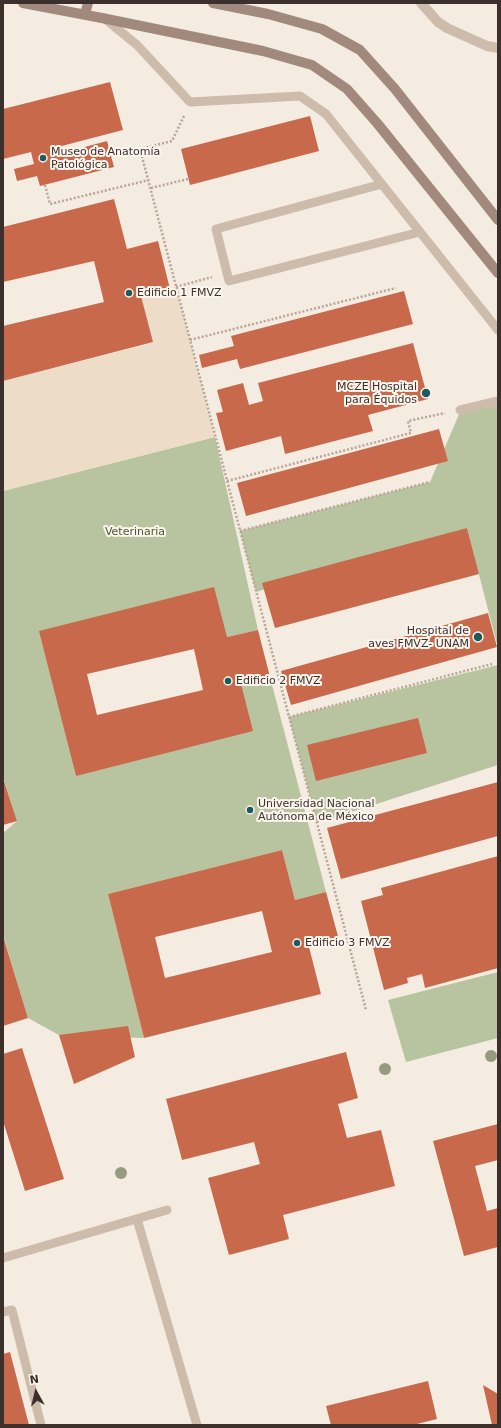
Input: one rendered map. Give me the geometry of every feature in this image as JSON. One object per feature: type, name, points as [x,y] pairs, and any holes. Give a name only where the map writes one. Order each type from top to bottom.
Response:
[{"type":"street","points":[[23,3],[85,14],[262,51],[312,65],[347,89],[357,100],[498,273]]},
{"type":"street","points":[[85,14],[88,3]]},
{"type":"street","points":[[213,3],[268,14],[322,29],[360,50],[395,89],[498,220]]},
{"type":"street","points":[[420,3],[438,22],[447,28],[487,46],[498,48]]},
{"type":"lane","points":[[102,18],[137,45],[190,102],[300,96],[326,114],[498,330]]},
{"type":"lane","points":[[382,184],[216,230],[229,281],[420,232]]},
{"type":"lane","points":[[460,410],[498,401]]},
{"type":"lane","points":[[3,1258],[167,1210]]},
{"type":"lane","points":[[137,1219],[197,1425]]},
{"type":"lane","points":[[3,1312],[12,1310],[41,1425]]},
{"type":"path","points":[[190,102],[172,140],[140,149],[366,1010]]},
{"type":"path","points":[[151,188],[188,179]]},
{"type":"path","points":[[45,185],[50,204],[149,180]]},
{"type":"path","points":[[176,287],[227,273]]},
{"type":"path","points":[[190,340],[396,288]]},
{"type":"path","points":[[227,481],[410,434],[408,422],[460,410]]},
{"type":"path","points":[[240,531],[430,482]]},
{"type":"path","points":[[288,717],[492,664]]},
{"type":"green space","points":[[498,404],[498,648],[467,528],[256,592],[240,531],[430,482],[460,412]]},
{"type":"green space","name":"Veterinaria","points":[[215,437],[258,630],[227,637],[40,631],[76,776],[241,684],[270,677],[326,892],[295,900],[282,850],[108,894],[144,1038],[59,1035],[28,1018],[3,935],[3,833],[17,821],[3,777],[3,491]]},
{"type":"green space","points":[[498,665],[498,765],[317,823],[289,717]]},
{"type":"green space","points":[[498,972],[498,1038],[406,1062],[388,1000]]},
{"type":"shaded area","points":[[176,287],[215,437],[3,491],[3,381],[153,343],[141,296]]},
{"type":"building","points":[[110,82],[123,130],[50,149],[51,156],[107,141],[114,167],[40,186],[37,176],[17,181],[14,169],[34,164],[31,152],[3,159],[3,109]]},
{"type":"building","points":[[310,116],[319,151],[190,185],[181,149]]},
{"type":"building","name":"Edificio 1 FMVZ","points":[[114,199],[127,249],[158,241],[170,289],[141,296],[153,342],[3,381],[3,326],[104,302],[94,261],[3,282],[3,227]]},
{"type":"building","points":[[404,291],[413,324],[240,369],[237,359],[202,368],[199,355],[234,346],[231,336]]},
{"type":"building","points":[[413,343],[428,399],[368,415],[373,431],[285,454],[281,436],[226,451],[216,413],[223,412],[217,390],[243,383],[249,405],[263,401],[258,383]]},
{"type":"building","points":[[439,429],[448,461],[246,516],[237,483]]},
{"type":"building","points":[[467,528],[479,574],[275,628],[262,583]]},
{"type":"building","name":"Edificio 2 FMVZ","points":[[214,587],[227,637],[258,630],[270,677],[241,684],[253,731],[76,776],[39,631]],"holes":[[[194,649],[203,690],[97,715],[87,674]]]},
{"type":"building","points":[[488,613],[497,647],[291,705],[281,671]]},
{"type":"building","points":[[418,718],[427,753],[316,781],[307,745]]},
{"type":"building","points":[[3,778],[17,821],[3,825]]},
{"type":"building","points":[[498,782],[498,836],[341,879],[327,828]]},
{"type":"building","name":"Edificio 3 FMVZ","points":[[282,850],[295,900],[326,892],[339,940],[309,947],[321,994],[144,1038],[108,894]],"holes":[[[262,911],[272,952],[165,978],[155,937]]]},
{"type":"building","points":[[498,856],[498,968],[425,988],[422,974],[407,978],[408,983],[384,990],[361,901],[383,895],[381,888]]},
{"type":"building","points":[[3,936],[28,1018],[3,1026]]},
{"type":"building","points":[[128,1026],[135,1057],[74,1084],[59,1035]]},
{"type":"building","points":[[22,1048],[64,1179],[25,1191],[3,1121],[3,1054]]},
{"type":"building","points":[[346,1052],[358,1098],[338,1104],[347,1138],[381,1130],[395,1186],[283,1215],[289,1239],[229,1255],[208,1178],[260,1164],[254,1142],[182,1160],[166,1099]]},
{"type":"building","points":[[498,1124],[498,1160],[475,1166],[487,1211],[498,1208],[498,1247],[464,1256],[433,1141]]},
{"type":"building","points":[[10,1352],[29,1425],[3,1425],[3,1354]]},
{"type":"building","points":[[428,1381],[437,1419],[413,1425],[331,1425],[326,1406]]},
{"type":"building","points":[[483,1385],[498,1394],[498,1425],[492,1425]]},
{"type":"place","name":"Museo de Anatomía Patológica","points":[[43,158]]},
{"type":"place","name":"Edificio 1 FMVZ","points":[[129,293]]},
{"type":"place","name":"MCZE Hospital para Équidos","points":[[426,393]]},
{"type":"place","name":"Hospital de aves FMVZ- UNAM","points":[[478,637]]},
{"type":"place","name":"Edificio 2 FMVZ","points":[[228,681]]},
{"type":"place","name":"Universidad Nacional Autónoma de México","points":[[250,810]]},
{"type":"place","name":"Edificio 3 FMVZ","points":[[297,943]]}]
